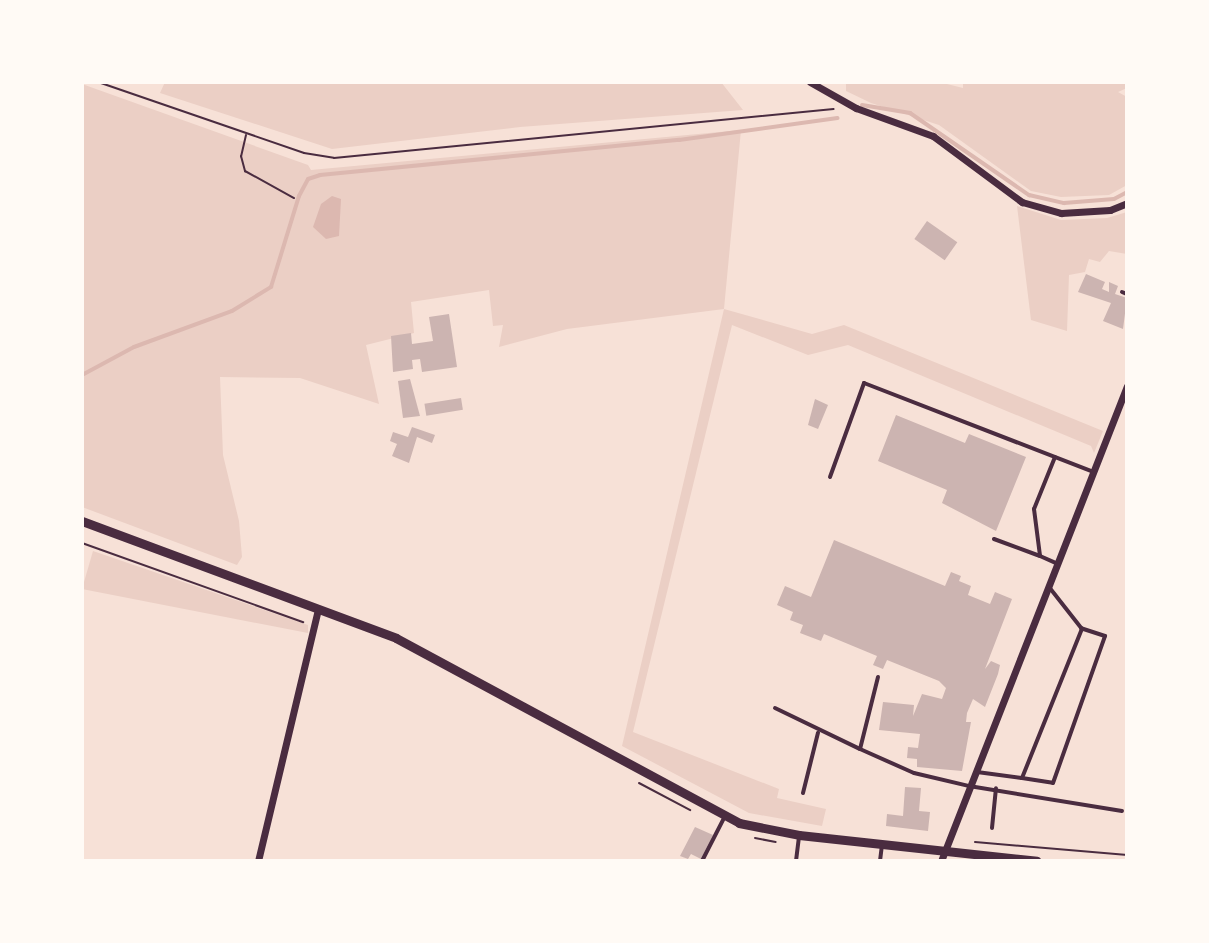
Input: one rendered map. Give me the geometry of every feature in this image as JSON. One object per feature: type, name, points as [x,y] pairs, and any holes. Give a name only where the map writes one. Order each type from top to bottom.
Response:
[{"type":"street","points":[[810,82],[856,108],[933,136],[1022,202],[1061,213],[1110,210],[1127,203]]},
{"type":"street","points":[[941,861],[1127,386]]},
{"type":"street","points":[[82,521],[396,638],[725,816],[799,835],[1037,861]]},
{"type":"street","points":[[258,861],[318,610]]},
{"type":"lane","points":[[830,477],[864,383],[1093,472]]},
{"type":"lane","points":[[1040,556],[1034,509],[1055,457]]},
{"type":"lane","points":[[994,539],[1056,563]]},
{"type":"lane","points":[[974,772],[1053,783],[1105,636],[1081,628],[1048,585]]},
{"type":"lane","points":[[1022,778],[1081,628]]},
{"type":"lane","points":[[860,749],[878,677]]},
{"type":"lane","points":[[775,708],[818,733],[914,773],[969,786],[1122,811]]},
{"type":"lane","points":[[803,793],[818,733]]},
{"type":"lane","points":[[992,828],[996,788]]},
{"type":"lane","points":[[702,861],[725,816]]},
{"type":"lane","points":[[796,861],[799,835]]},
{"type":"lane","points":[[880,861],[882,845]]},
{"type":"path","points":[[98,82],[247,134],[334,158],[856,108]]},
{"type":"path","points":[[247,134],[241,156],[245,171],[294,198]]},
{"type":"path","points":[[82,543],[317,624]]},
{"type":"path","points":[[977,839],[1127,855]]},
{"type":"shaded area","points":[[165,82],[721,82],[743,110],[520,127],[332,149],[160,93]]},
{"type":"shaded area","points":[[846,82],[939,82],[963,88],[963,82],[1125,82],[1127,88],[1118,92],[1127,97],[1127,185],[1109,195],[1061,197],[1031,191],[939,125],[871,103],[846,91]]},
{"type":"shaded area","points":[[82,84],[308,165],[311,170],[741,130],[724,309],[567,329],[499,347],[503,325],[493,326],[489,290],[411,302],[414,333],[366,345],[379,404],[300,378],[220,377],[223,455],[239,521],[242,557],[237,565],[82,507]]},
{"type":"shaded area","points":[[332,196],[341,199],[339,236],[326,239],[313,227],[321,204]]},
{"type":"shaded area","points":[[1017,206],[1061,220],[1107,218],[1127,212],[1127,254],[1109,251],[1100,262],[1089,259],[1085,272],[1069,275],[1067,331],[1031,320]]},
{"type":"shaded area","points":[[724,309],[812,334],[844,325],[1103,431],[1094,453],[1091,446],[848,345],[808,355],[732,325],[633,732],[779,789],[777,798],[826,809],[822,826],[749,813],[622,746]]},
{"type":"shaded area","points":[[93,551],[308,625],[308,633],[82,589]]},
{"type":"building","points":[[927,221],[957,242],[945,260],[914,239]]},
{"type":"building","points":[[1086,274],[1105,282],[1102,289],[1109,292],[1109,282],[1118,286],[1115,294],[1127,298],[1123,329],[1103,321],[1111,303],[1078,292]]},
{"type":"building","points":[[449,314],[457,367],[422,372],[420,359],[412,360],[413,369],[393,372],[391,336],[411,333],[412,344],[433,341],[429,317]]},
{"type":"building","points":[[410,379],[420,416],[403,418],[398,381]]},
{"type":"building","points":[[461,398],[463,410],[426,416],[424,404]]},
{"type":"building","points":[[815,399],[828,405],[818,429],[808,425]]},
{"type":"building","points":[[896,415],[965,443],[969,434],[1026,457],[996,531],[942,503],[947,490],[878,461]]},
{"type":"building","points":[[412,427],[435,435],[432,443],[417,437],[409,463],[392,456],[397,444],[390,441],[393,432],[408,437]]},
{"type":"building","points":[[834,540],[945,586],[951,572],[961,576],[959,581],[971,586],[968,595],[990,604],[995,592],[1012,599],[985,669],[991,661],[1000,665],[985,707],[973,699],[967,713],[966,722],[971,722],[962,771],[917,767],[917,759],[907,758],[908,747],[918,748],[920,734],[879,730],[883,702],[914,705],[913,716],[922,694],[942,699],[946,688],[939,681],[887,660],[883,669],[873,665],[877,656],[824,634],[821,641],[800,633],[803,625],[790,620],[793,612],[777,605],[785,586],[811,597]]},
{"type":"building","points":[[905,787],[921,788],[919,811],[930,812],[928,831],[886,826],[887,814],[903,816]]},
{"type":"building","points":[[695,827],[713,835],[701,859],[691,854],[688,859],[680,856]]},
{"type":"waterway","points":[[862,105],[910,113],[1029,195],[1064,203],[1114,199],[1127,192]]},
{"type":"waterway","points":[[82,375],[134,347],[232,311],[271,287],[299,196],[308,179],[320,175],[679,140],[837,118]]}]
